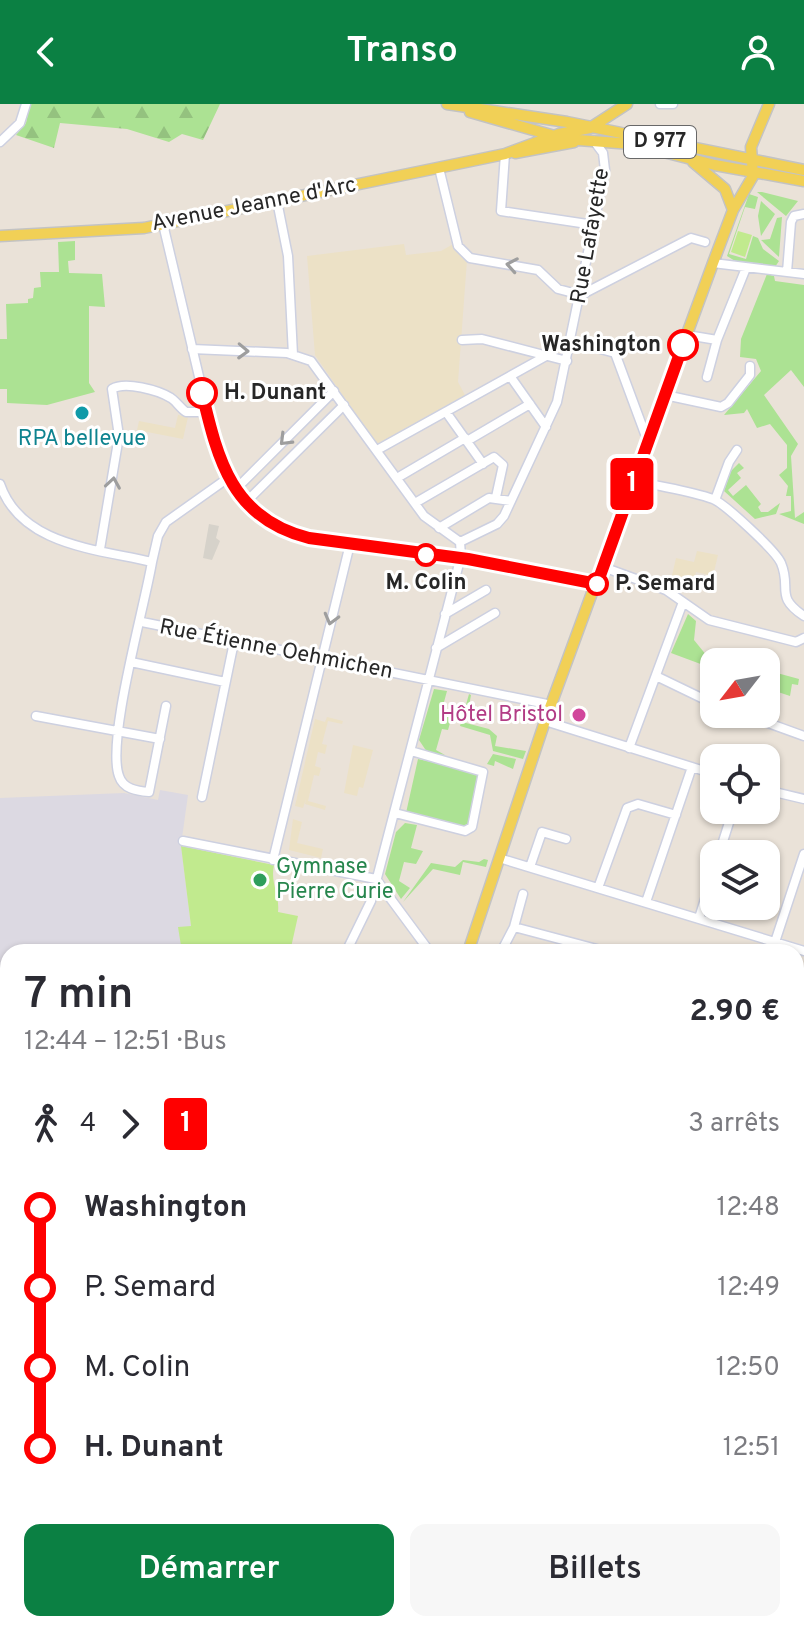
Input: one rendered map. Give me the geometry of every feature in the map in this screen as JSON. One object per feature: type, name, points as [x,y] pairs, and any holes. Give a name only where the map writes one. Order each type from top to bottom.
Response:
[{"type":"main road","points":[[554,141],[590,128],[627,104]]},
{"type":"main road","points":[[471,944],[545,721],[733,210],[753,172],[751,147],[769,104]]},
{"type":"main road","name":"D 977","points":[[450,105],[590,128],[804,170]]},
{"type":"main road","name":"D 977","points":[[450,105],[529,128],[554,141],[594,140],[653,148],[720,166],[804,181]]},
{"type":"main road","points":[[529,128],[529,144]]},
{"type":"main road","name":"Avenue Jeanne d'Arc","points":[[505,154],[529,144],[554,141]]},
{"type":"main road","name":"Avenue Jeanne d'Arc","points":[[0,236],[163,224],[505,154],[554,141]]},
{"type":"main road","points":[[733,210],[723,186],[720,166],[751,147]]},
{"type":"main road","points":[[688,158],[723,186],[744,189]]},
{"type":"street","points":[[0,142],[20,123],[26,104]]},
{"type":"street","points":[[660,104],[673,104]]},
{"type":"street","name":"Rue Lafayette","points":[[460,542],[497,524],[511,501],[557,402],[606,161],[594,140]]},
{"type":"street","points":[[505,154],[501,211],[594,225]]},
{"type":"street","points":[[439,168],[458,246],[470,258],[538,270],[558,289],[581,295],[691,238],[705,242]]},
{"type":"street","points":[[277,201],[288,256],[293,355]]},
{"type":"street","points":[[787,272],[791,222],[794,216],[804,214]]},
{"type":"street","points":[[163,224],[218,457],[235,490],[246,502],[287,530],[350,544],[459,558],[597,584]]},
{"type":"street","points":[[713,263],[804,274]]},
{"type":"street","points":[[707,377],[717,340],[746,268]]},
{"type":"street","points":[[687,335],[717,340]]},
{"type":"street","points":[[462,340],[482,339],[567,361]]},
{"type":"street","points":[[571,341],[615,353],[648,443]]},
{"type":"street","points":[[192,349],[293,355],[311,361],[415,503],[439,528],[460,542],[459,558],[371,901],[350,944]]},
{"type":"street","points":[[377,450],[546,356]]},
{"type":"street","points":[[665,395],[721,407],[728,403],[750,375],[750,366]]},
{"type":"street","points":[[510,376],[546,427]]},
{"type":"street","points":[[100,549],[118,447],[116,417],[110,395],[118,386],[158,392],[173,399],[186,412],[206,412]]},
{"type":"street","points":[[235,490],[331,387]]},
{"type":"street","points":[[397,478],[530,404]]},
{"type":"street","points":[[246,502],[344,405]]},
{"type":"street","points":[[446,412],[483,464]]},
{"type":"street","points":[[715,500],[729,462],[737,450]]},
{"type":"street","points":[[415,503],[494,457],[503,465],[496,497]]},
{"type":"street","name":"Rue Étienne Oehmichen","points":[[228,478],[166,522],[158,536],[142,622],[552,705]]},
{"type":"street","points":[[634,480],[715,500],[778,558],[784,576],[783,595],[793,609],[804,616]]},
{"type":"street","points":[[0,484],[19,517],[39,532],[152,562]]},
{"type":"street","points":[[439,528],[496,497],[511,501]]},
{"type":"street","points":[[273,860],[350,544]]},
{"type":"street","points":[[603,567],[666,590],[709,620],[796,642],[804,638]]},
{"type":"street","points":[[445,614],[486,590]]},
{"type":"street","points":[[629,748],[683,602]]},
{"type":"street","points":[[436,648],[495,613]]},
{"type":"street","points":[[142,622],[131,662],[119,731],[118,776],[128,787],[149,792],[166,706]]},
{"type":"street","points":[[202,797],[234,642]]},
{"type":"street","points":[[131,662],[225,682]]},
{"type":"street","points":[[656,676],[700,697]]},
{"type":"street","points":[[36,716],[160,739]]},
{"type":"street","points":[[545,721],[700,770]]},
{"type":"street","points":[[780,727],[804,736]]},
{"type":"street","points":[[395,813],[465,831],[472,827],[483,772],[411,751]]},
{"type":"street","points":[[646,902],[692,767]]},
{"type":"street","points":[[780,793],[804,799]]},
{"type":"street","points":[[598,888],[627,808],[638,804],[676,815]]},
{"type":"street","points":[[530,867],[542,832],[566,839]]},
{"type":"street","points":[[183,841],[376,879],[424,944]]},
{"type":"street","points":[[775,942],[804,854]]},
{"type":"street","points":[[499,858],[781,944]]},
{"type":"street","points":[[505,944],[514,927],[523,894]]},
{"type":"street","points":[[514,927],[575,944]]},
{"type":"street","points":[[598,944],[601,937]]},
{"type":"shaded area","points":[[455,243],[467,260],[458,382],[466,397],[378,447],[315,355],[307,256],[404,244],[406,255],[441,251]]},
{"type":"shaded area","points":[[178,415],[188,417],[183,439],[137,430],[139,421],[175,428]]},
{"type":"shaded area","points":[[209,524],[219,526],[216,538],[220,541],[212,560],[203,558]]},
{"type":"shaded area","points":[[697,551],[718,555],[713,576],[696,572],[693,586],[671,580],[676,558],[694,562]]},
{"type":"shaded area","points":[[327,717],[343,721],[342,724],[328,721],[322,744],[327,745],[325,754],[318,752],[315,766],[321,768],[319,776],[314,775],[308,801],[326,806],[325,810],[305,804],[306,799],[303,808],[295,806],[315,719],[325,722]]},
{"type":"shaded area","points":[[353,745],[373,750],[363,788],[359,787],[357,796],[344,793]]},
{"type":"shaded area","points":[[160,790],[188,795],[181,845],[191,927],[179,927],[181,944],[0,944],[0,798],[124,793],[158,800]]},
{"type":"shaded area","points":[[293,819],[302,822],[297,843],[323,849],[321,858],[289,850]]},
{"type":"green space","points":[[30,104],[220,104],[203,140],[182,134],[169,142],[127,129],[60,123],[54,148],[16,135],[26,123]]},
{"type":"green space","points":[[757,192],[762,192],[798,201],[786,216]]},
{"type":"green space","points":[[749,194],[758,197],[755,209],[745,207],[729,254],[746,259],[753,236],[758,238],[763,249],[779,261],[775,267],[735,261],[727,256]]},
{"type":"green space","points":[[761,201],[775,214],[761,236],[758,216]]},
{"type":"green space","points":[[782,217],[779,257],[761,240],[770,239],[777,218]]},
{"type":"green space","points":[[738,231],[752,235],[745,257],[731,252]]},
{"type":"green space","points":[[75,241],[75,260],[68,261],[69,273],[102,274],[105,307],[89,306],[89,383],[95,392],[47,405],[7,403],[7,389],[0,389],[0,339],[7,339],[6,304],[28,303],[28,299],[33,298],[34,288],[41,287],[40,272],[59,272],[58,242]]},
{"type":"green space","points":[[767,274],[774,276],[775,281],[804,285],[804,387],[791,370],[764,395],[798,444],[791,456],[795,518],[804,512],[804,524],[779,514],[791,511],[791,496],[786,496],[788,486],[779,475],[787,468],[787,445],[770,424],[757,428],[747,409],[744,413],[724,415],[761,371],[756,359],[740,357],[741,339]]},
{"type":"green space","points":[[739,463],[744,468],[737,473],[741,478],[728,490],[733,496],[746,485],[761,504],[758,507],[761,512],[768,512],[780,503],[776,514],[755,519],[724,491],[731,471]]},
{"type":"green space","points":[[688,614],[696,621],[694,640],[700,648],[700,664],[671,653]]},
{"type":"green space","points":[[780,674],[799,679],[798,685],[792,684],[790,696],[780,693]]},
{"type":"green space","points":[[434,689],[447,691],[441,713],[452,716],[448,730],[442,729],[436,750],[445,755],[427,752],[419,740]]},
{"type":"green space","points":[[469,694],[466,723],[489,729],[497,736],[495,746],[526,751],[523,759],[493,751],[490,735],[460,726]]},
{"type":"green space","points":[[493,754],[516,759],[513,769],[495,761],[494,766],[487,764]]},
{"type":"green space","points":[[418,759],[480,773],[468,827],[406,813]]},
{"type":"green space","points":[[405,823],[417,825],[411,848],[423,851],[416,864],[404,862],[399,881],[410,888],[401,899],[385,874],[396,832]]},
{"type":"green space","points":[[181,846],[274,865],[278,912],[298,916],[292,944],[181,944],[178,927],[191,926]]},
{"type":"green space","points":[[463,860],[479,862],[488,860],[486,867],[463,862],[460,875],[433,869],[403,902],[431,863],[455,867]]},
{"type":"bus line","name":"1","points":[[202,393],[218,457],[231,485],[268,521],[309,538],[468,559],[597,584],[683,345]]},
{"type":"place","name":"Washington","points":[[683,345]]},
{"type":"place","name":"H. Dunant","points":[[202,393]]},
{"type":"place","name":"RPA bellevue","points":[[82,413]]},
{"type":"place","name":"M. Colin","points":[[426,555]]},
{"type":"place","name":"P. Semard","points":[[597,584]]},
{"type":"place","name":"Hôtel Bristol","points":[[579,715]]},
{"type":"place","name":"Gymnase Pierre Curie","points":[[260,880]]}]
